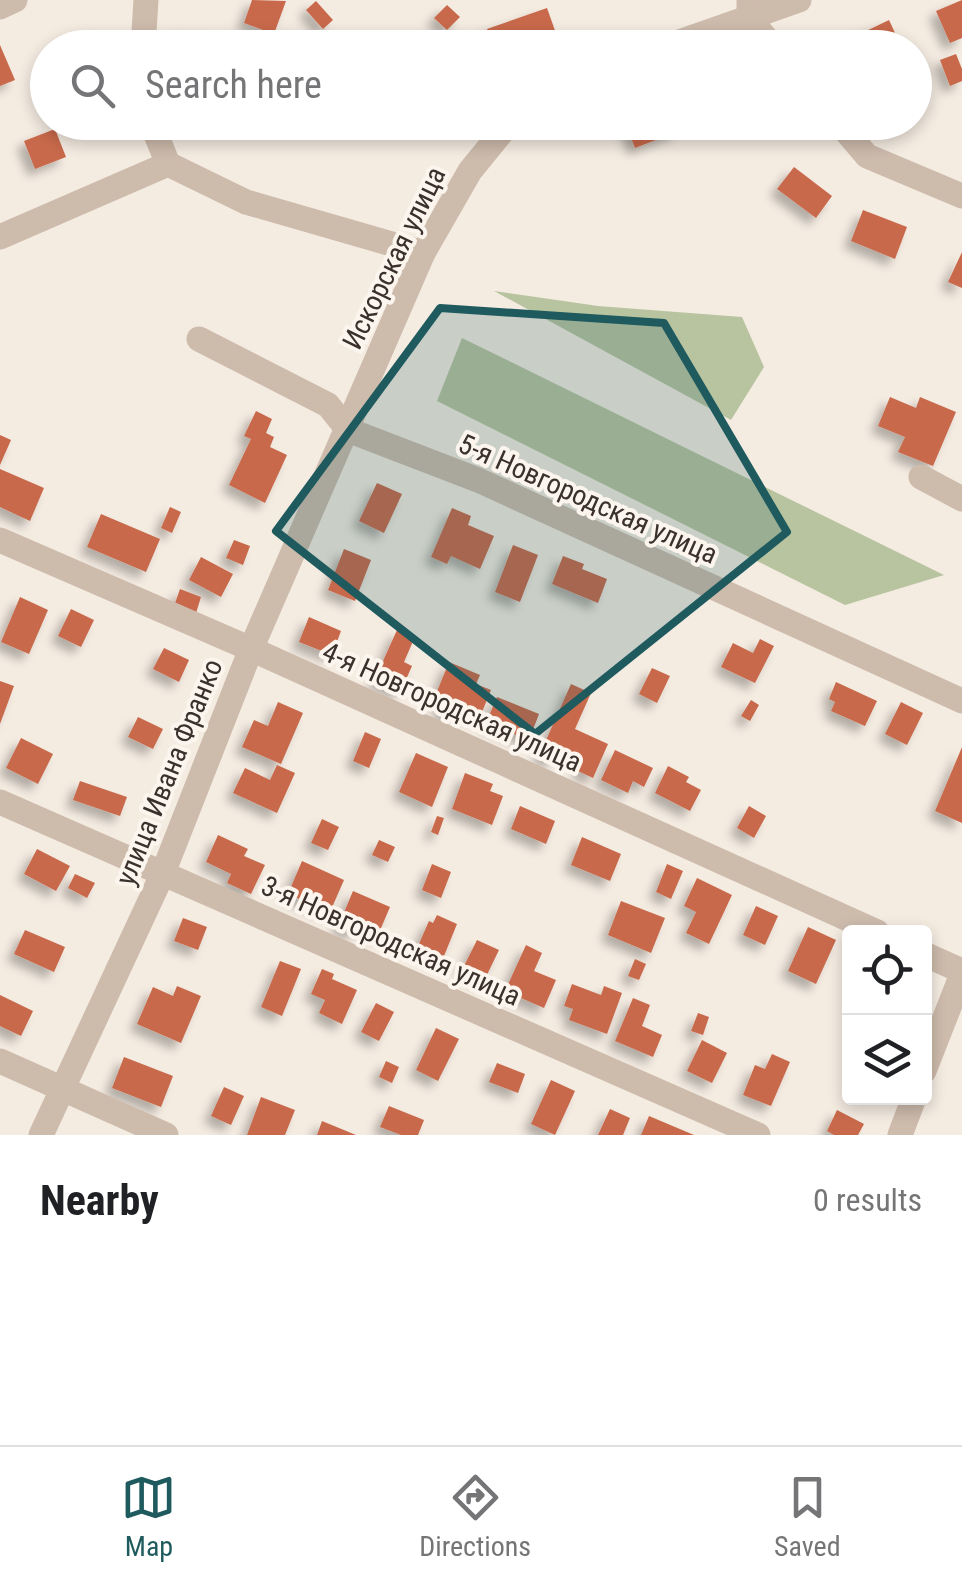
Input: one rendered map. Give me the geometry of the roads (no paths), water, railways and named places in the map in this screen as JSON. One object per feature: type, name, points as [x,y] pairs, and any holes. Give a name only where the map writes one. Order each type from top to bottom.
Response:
[{"type":"street","points":[[0,8],[15,0]]},
{"type":"street","points":[[142,30],[146,0]]},
{"type":"street","points":[[702,30],[749,9],[799,0]]},
{"type":"street","points":[[158,140],[168,164],[246,202],[423,253]]},
{"type":"street","name":"Искорская улица","points":[[348,430],[384,337],[423,253],[470,171],[495,140]]},
{"type":"street","points":[[853,140],[867,156],[962,196]]},
{"type":"street","points":[[0,237],[168,164]]},
{"type":"street","name":"5-я Новгородская улица","points":[[199,338],[328,405],[348,430],[478,480],[962,701]]},
{"type":"street","name":"улица Ивана Франко","points":[[40,1135],[163,874],[252,649],[348,430]]},
{"type":"street","points":[[921,477],[962,499]]},
{"type":"street","name":"4-я Новгородская улица","points":[[0,540],[252,649],[862,925]]},
{"type":"street","name":"3-я Новгородская улица","points":[[0,802],[758,1135]]},
{"type":"street","points":[[932,958],[962,973],[932,1050]]},
{"type":"street","points":[[0,1061],[166,1135]]},
{"type":"street","points":[[900,1135],[911,1105]]}]
